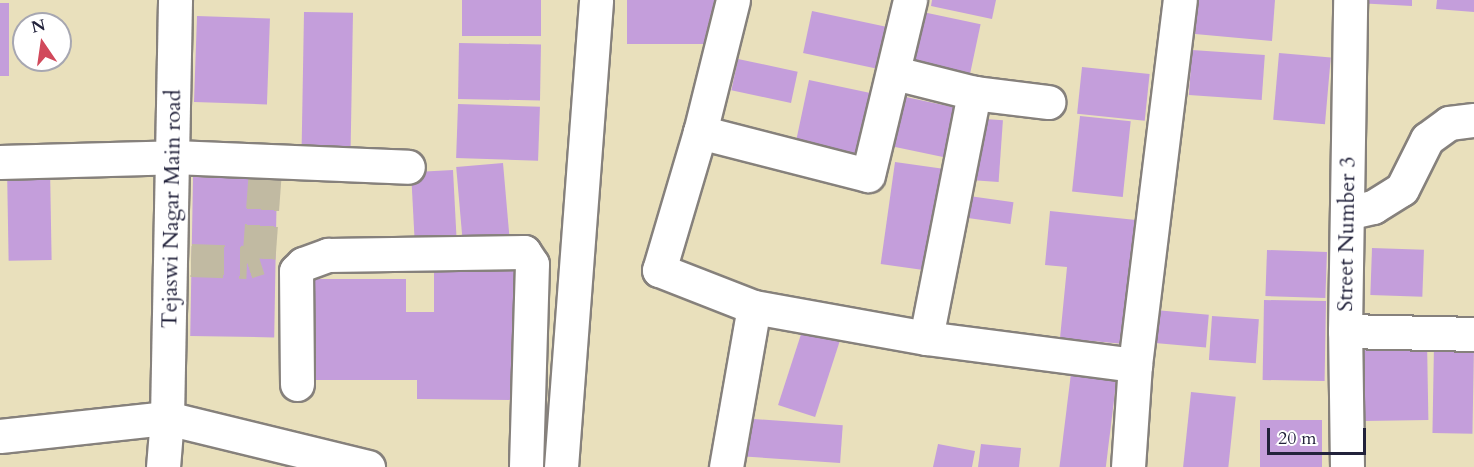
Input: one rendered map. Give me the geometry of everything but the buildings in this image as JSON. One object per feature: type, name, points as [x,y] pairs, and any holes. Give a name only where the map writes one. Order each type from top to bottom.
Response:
[{"type":"street","name":"Tejaswi Nagar Main road","points":[[163,467],[181,260],[174,157],[175,0]]},
{"type":"street","points":[[561,467],[596,0]]},
{"type":"street","points":[[733,0],[700,132],[659,270],[754,307],[926,338],[1135,365]]},
{"type":"street","points":[[700,132],[868,175],[895,73],[910,0]]},
{"type":"street","points":[[1128,467],[1135,365],[1180,0]]},
{"type":"street","name":"Street Number 3","points":[[1347,467],[1345,331],[1350,0]]},
{"type":"street","points":[[895,73],[974,93],[1048,102]]},
{"type":"street","points":[[926,338],[974,93]]},
{"type":"street","points":[[1347,213],[1373,207],[1402,189],[1427,139],[1449,123],[1474,120]]},
{"type":"street","points":[[0,162],[174,157],[265,168],[408,167]]},
{"type":"street","points":[[297,384],[296,271],[303,264],[328,255],[524,252],[532,264],[526,467]]},
{"type":"street","points":[[726,467],[754,307]]},
{"type":"street","points":[[1345,331],[1474,334]]},
{"type":"street","points":[[0,436],[167,418],[368,467]]},
{"type":"tunnel","points":[[191,260],[247,262],[259,258],[265,176]]}]
